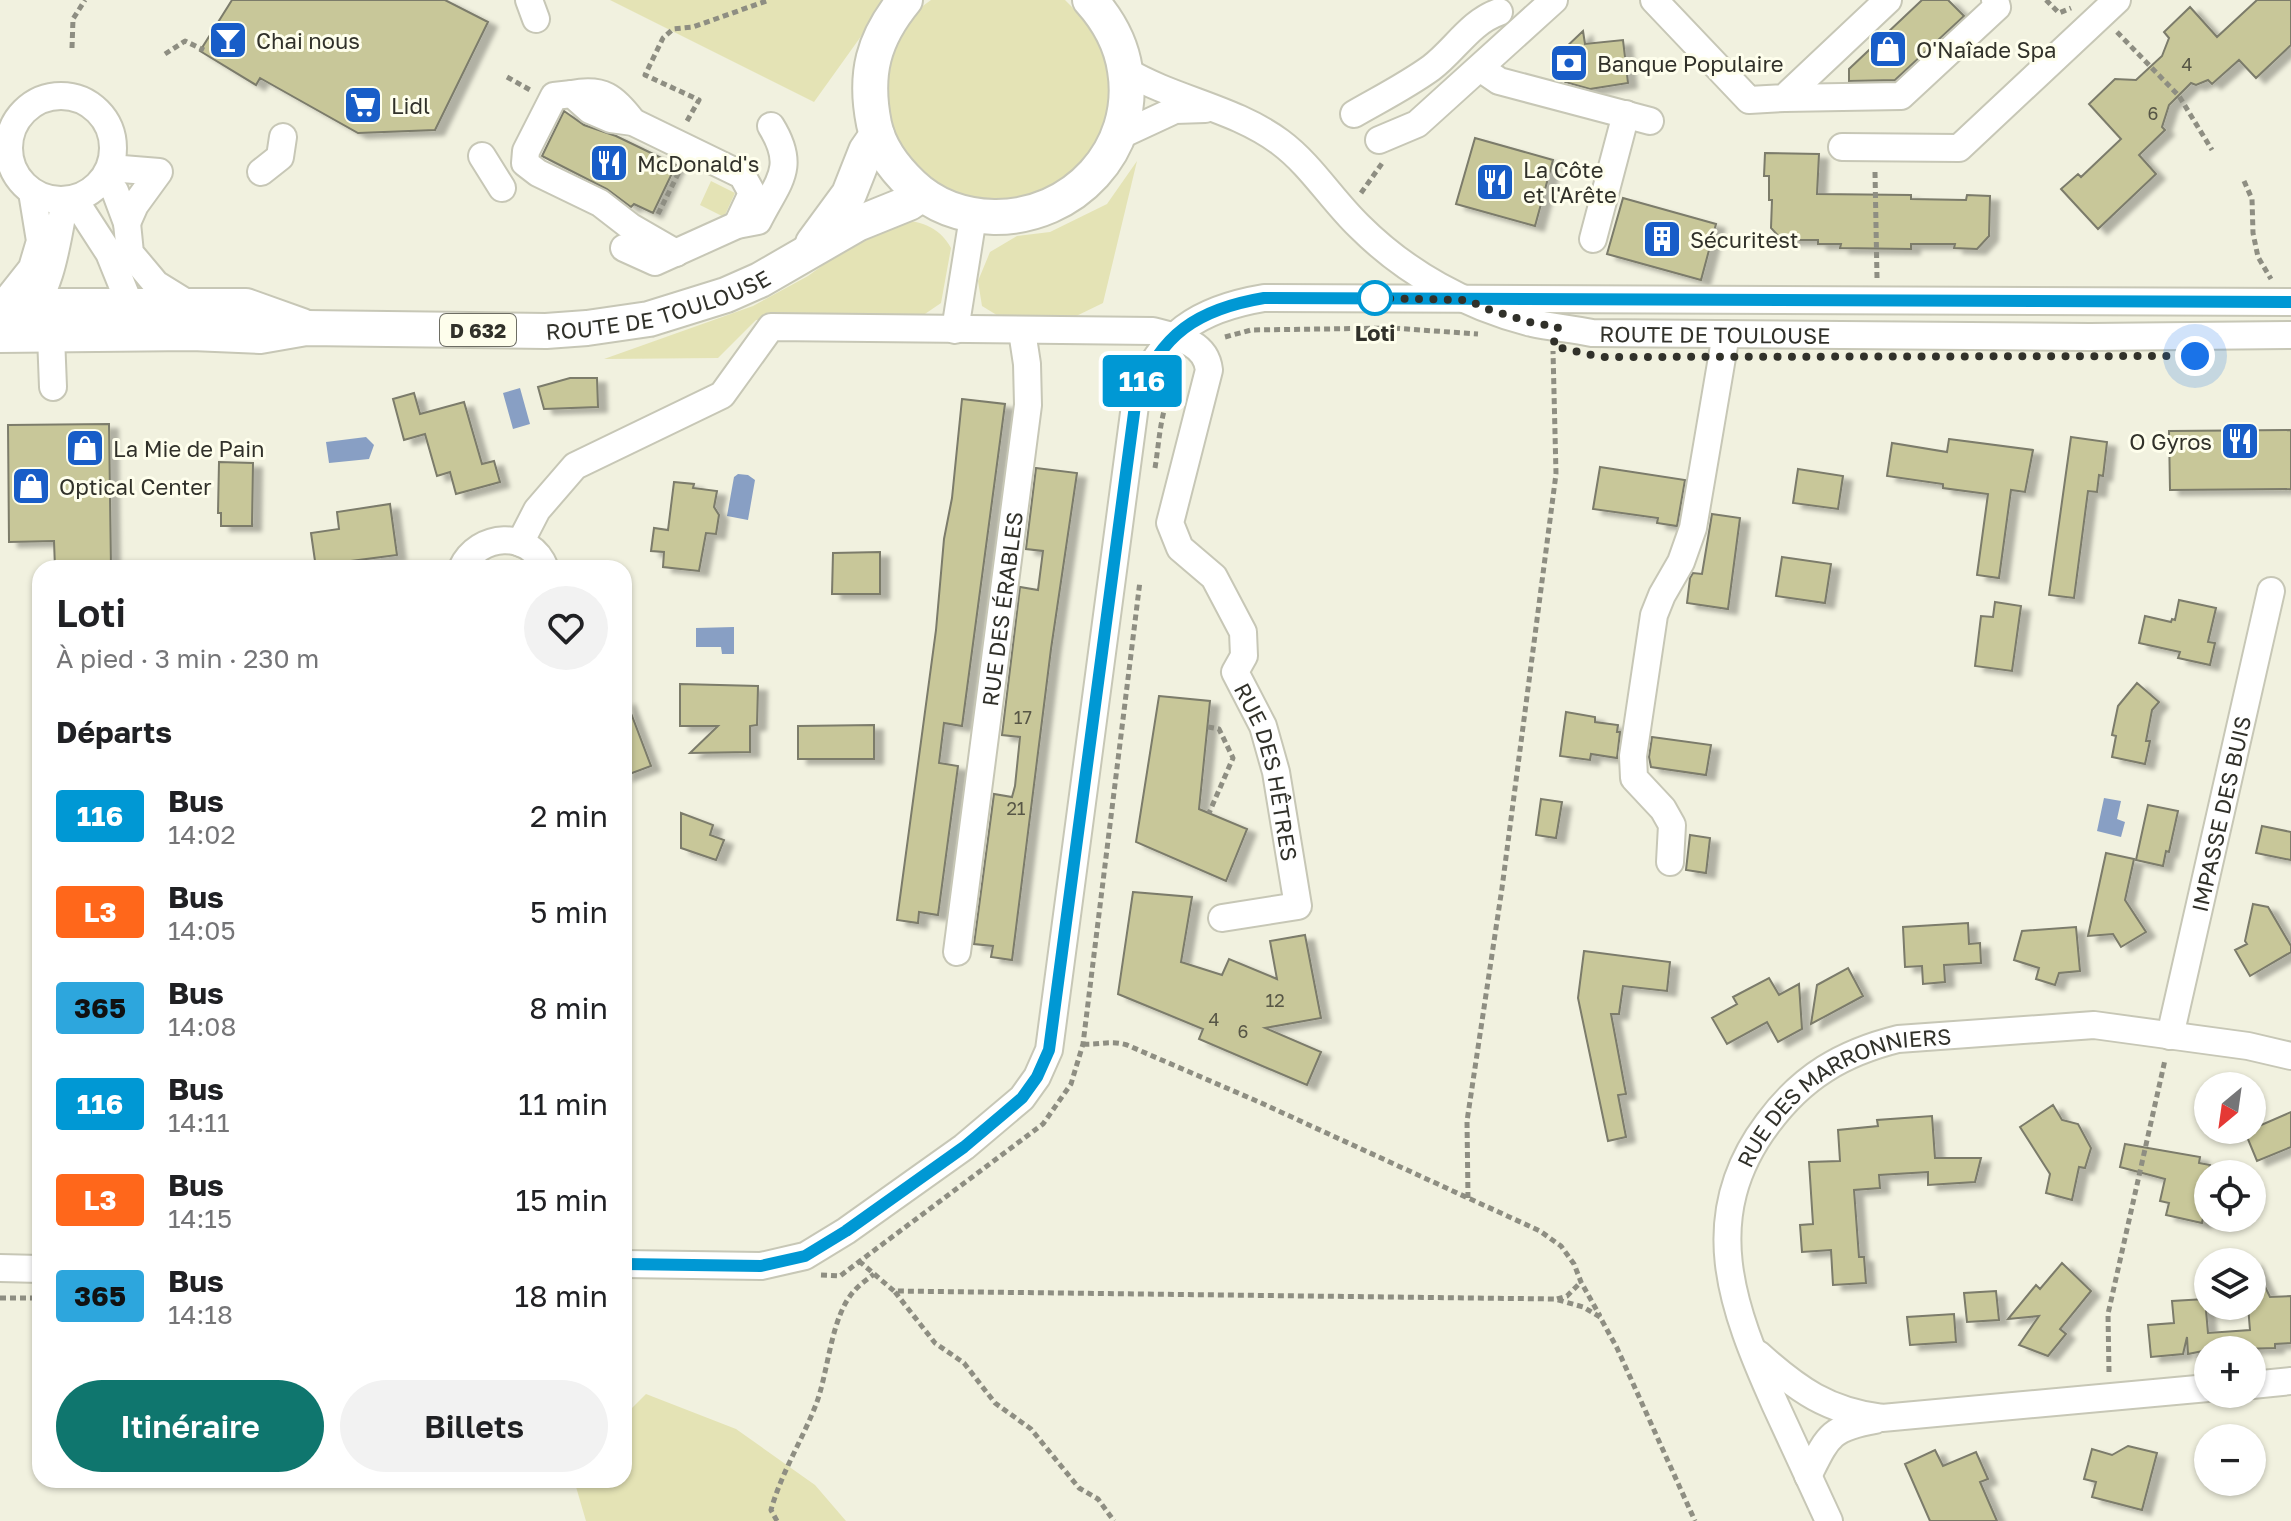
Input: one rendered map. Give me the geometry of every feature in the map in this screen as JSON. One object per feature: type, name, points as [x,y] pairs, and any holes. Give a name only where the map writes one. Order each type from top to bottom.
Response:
[{"type":"main road","points":[[905,0],[886,23],[872,59],[869,97],[877,135],[895,168],[922,194],[946,208],[973,217],[1018,217],[1061,203],[1096,174],[1119,136],[1127,104],[1126,71],[1115,14],[1090,0]]},
{"type":"main road","name":"D 632","points":[[809,250],[849,194],[866,151],[877,135]]},
{"type":"main road","name":"D 632","points":[[809,250],[922,194]]},
{"type":"main road","name":"ROUTE DE TOULOUSE","points":[[7,318],[51,336],[171,333],[260,336],[306,328],[546,331],[587,328],[649,319],[738,290],[809,250]]},
{"type":"main road","name":"ROUTE DE TOULOUSE","points":[[7,318],[122,306],[246,306],[306,328]]},
{"type":"street","points":[[1379,140],[1417,124],[1554,0]]},
{"type":"street","points":[[1654,0],[1749,100],[1901,96],[1997,7],[1995,0]]},
{"type":"street","points":[[1784,98],[1888,0]]},
{"type":"street","points":[[1842,147],[1959,148],[2108,8]]},
{"type":"street","points":[[1354,114],[1434,66],[1484,17],[1499,12]]},
{"type":"street","points":[[1480,68],[1499,81],[1638,117],[1593,239]]},
{"type":"street","name":"ROUTE DE TOULOUSE","points":[[1126,71],[1157,87],[1243,120],[1280,142],[1307,166],[1359,226],[1437,286],[1490,310],[1533,323],[1592,333],[2090,337],[2291,335]]},
{"type":"street","points":[[676,253],[631,227],[600,203],[538,173],[525,163],[526,151],[554,96],[572,94],[590,110],[611,119],[633,122],[742,175],[752,193],[737,225]]},
{"type":"street","points":[[60,96],[77,98],[93,106],[105,118],[112,134],[114,151],[107,173],[96,188],[69,200],[45,198],[32,192],[12,166],[9,114],[44,99],[60,96]]},
{"type":"street","points":[[1119,136],[1175,110],[1211,109]]},
{"type":"street","points":[[624,248],[655,262],[737,225],[758,221],[786,165],[781,143],[771,126]]},
{"type":"street","points":[[261,172],[280,157],[283,137]]},
{"type":"street","points":[[482,156],[502,188]]},
{"type":"street","points":[[107,173],[159,172],[135,205],[127,223]]},
{"type":"street","points":[[107,173],[127,223],[130,253],[156,284],[190,305]]},
{"type":"street","points":[[7,318],[32,268],[40,241],[32,192]]},
{"type":"street","points":[[53,387],[51,336],[59,322],[97,318],[128,300],[109,253],[69,200]]},
{"type":"street","points":[[7,318],[46,282],[69,200]]},
{"type":"street","points":[[955,330],[973,217]]},
{"type":"street","points":[[632,1264],[761,1266],[805,1256],[846,1231],[964,1147],[1022,1098],[1037,1077],[1049,1050],[1136,398],[1144,377],[1174,336],[1193,320],[1234,303],[1264,298],[2291,302]]},
{"type":"street","points":[[122,306],[171,333]]},
{"type":"street","points":[[520,543],[537,510],[575,466],[722,395],[771,327],[1153,331],[1191,342],[1203,353]]},
{"type":"street","name":"RUE DES ÉRABLES","points":[[957,952],[1028,405],[1022,331]]},
{"type":"street","points":[[1670,862],[1672,825],[1663,809],[1634,778],[1633,756],[1654,615],[1681,562],[1693,528],[1726,334]]},
{"type":"street","name":"RUE DES HÊTRES","points":[[1203,353],[1208,359],[1209,370],[1170,523],[1180,548],[1214,577],[1243,632],[1244,656],[1235,672],[1263,726],[1276,772],[1298,906],[1222,918]]},
{"type":"street","points":[[466,560],[477,548],[490,541],[505,539],[533,550],[540,560]]},
{"type":"street","name":"IMPASSE DES BUIS","points":[[2170,1036],[2271,591]]},
{"type":"street","name":"RUE DES MARRONNIERS","points":[[1882,1418],[1857,1415],[1821,1403],[1786,1379],[1749,1346],[1737,1312],[1727,1262],[1731,1193],[1757,1137],[1788,1096],[1821,1070],[1867,1047],[1898,1039],[2094,1025],[2248,1046],[2291,1056]]},
{"type":"street","points":[[0,1268],[32,1269]]},
{"type":"street","points":[[1749,1346],[1829,1521]]},
{"type":"street","points":[[2266,1384],[2291,1381]]},
{"type":"street","name":"RUE DES MARRONNIERS","points":[[1808,1476],[1829,1437],[1844,1426],[1882,1418],[2194,1389]]},
{"type":"path","points":[[72,48],[73,19],[85,0]]},
{"type":"path","points":[[674,143],[699,100],[645,75],[663,38],[673,29],[693,27],[769,0]]},
{"type":"path","points":[[2108,8],[2179,96],[2212,150]]},
{"type":"path","points":[[165,54],[185,41],[204,50]]},
{"type":"path","points":[[1358,197],[1384,162],[1386,151],[1379,140]]},
{"type":"path","points":[[1875,147],[1877,283]]},
{"type":"path","points":[[2244,181],[2252,199],[2253,233],[2258,257],[2273,281]]},
{"type":"path","points":[[1154,481],[1162,420],[1172,388],[1191,363],[1221,338],[1251,330],[1392,328],[1479,335]]},
{"type":"path","points":[[1468,1198],[1467,1121],[1504,872],[1556,474],[1553,346],[1563,349]]},
{"type":"path","points":[[809,1275],[840,1276],[1043,1124],[1071,1084],[1083,1044],[1141,573]]},
{"type":"path","points":[[1208,727],[1219,729],[1233,758],[1209,813]]},
{"type":"path","points":[[2109,1397],[2108,1314],[2170,1036]]},
{"type":"path","points":[[1083,1044],[1096,1045],[1110,1041],[1127,1045],[1540,1231],[1561,1246],[1574,1264],[1600,1317],[1695,1521]]},
{"type":"path","points":[[859,1261],[894,1291],[935,1343],[964,1363],[995,1403],[1031,1429],[1079,1488],[1098,1499],[1114,1521]]},
{"type":"path","points":[[777,1521],[771,1510],[777,1489],[816,1404],[828,1369],[837,1326],[854,1291],[874,1274]]},
{"type":"path","points":[[894,1291],[1555,1299],[1567,1296],[1581,1282]]},
{"type":"path","points":[[0,1298],[32,1298]]},
{"type":"path","points":[[1555,1299],[1583,1307],[1600,1317]]},
{"type":"green space","points":[[610,0],[887,0],[814,102]]},
{"type":"green space","points":[[931,0],[1065,0],[1095,30],[1109,62],[1113,96],[1107,129],[1067,184],[1003,206],[937,189],[911,167],[893,138],[884,105],[885,71],[896,38],[916,11]]},
{"type":"green space","points":[[1137,161],[1103,303],[1068,320],[1000,317],[982,306],[978,281],[990,252],[1017,236],[1050,232],[1107,204]]},
{"type":"green space","points":[[711,181],[735,193],[724,217],[700,205]]},
{"type":"green space","points":[[894,220],[912,221],[934,229],[951,248],[941,303],[922,316],[756,320],[718,358],[604,359],[753,306],[808,276],[852,244]]},
{"type":"green space","points":[[646,1394],[736,1429],[815,1485],[846,1521],[586,1521],[576,1488],[632,1488],[632,1408]]},
{"type":"water","points":[[520,388],[530,424],[513,429],[503,393]]},
{"type":"water","points":[[366,437],[374,445],[369,459],[329,463],[326,442]]},
{"type":"water","points":[[738,474],[755,480],[748,520],[727,516],[734,477]]},
{"type":"water","points":[[734,627],[734,654],[722,654],[721,647],[696,647],[696,628]]},
{"type":"water","points":[[2104,798],[2121,801],[2117,819],[2125,822],[2121,837],[2097,831]]},
{"type":"building","points":[[232,0],[445,0],[488,22],[435,130],[358,133],[260,78],[256,85],[200,51]]},
{"type":"building","points":[[1922,0],[1948,0],[1964,16],[1895,80],[1849,81],[1849,69]]},
{"type":"building","points":[[2257,0],[2291,0],[2291,45],[2256,78],[2239,60],[2212,84],[2208,80],[2196,85],[2191,83],[2169,105],[2162,127],[2165,130],[2139,155],[2156,174],[2098,229],[2061,189],[2078,174],[2081,177],[2121,139],[2089,104],[2115,79],[2136,80],[2162,56],[2169,38],[2164,32],[2190,7],[2217,37]]},
{"type":"building","points":[[1583,31],[1585,44],[1623,40],[1628,83],[1590,89],[1565,82],[1560,71],[1561,52]]},
{"type":"building","name":"McDonald's","points":[[564,111],[584,125],[616,136],[676,165],[653,213],[634,204],[631,207],[607,189],[542,156]]},
{"type":"building","points":[[1475,138],[1553,160],[1535,226],[1456,204]]},
{"type":"building","points":[[1765,153],[1819,154],[1817,194],[1911,195],[1911,199],[1966,200],[1967,195],[1990,196],[1989,236],[1977,249],[1954,248],[1955,244],[1911,244],[1911,249],[1840,248],[1841,244],[1818,244],[1818,240],[1782,240],[1771,228],[1772,200],[1769,200],[1769,176],[1764,176]]},
{"type":"building","name":"Sécuritest","points":[[1623,198],[1716,224],[1701,280],[1607,254]]},
{"type":"building","points":[[570,378],[597,378],[598,407],[544,409],[538,387]]},
{"type":"building","points":[[414,393],[420,414],[464,402],[482,464],[494,461],[500,482],[456,494],[450,472],[437,476],[425,434],[404,440],[393,399]]},
{"type":"building","points":[[962,399],[1005,404],[962,726],[944,723],[939,763],[958,766],[938,915],[919,912],[918,923],[897,920],[936,630]]},
{"type":"building","points":[[109,424],[111,560],[55,560],[54,541],[9,542],[8,425]]},
{"type":"building","points":[[2291,430],[2291,489],[2170,490],[2169,431]]},
{"type":"building","points":[[2071,437],[2107,442],[2103,476],[2099,475],[2097,492],[2088,491],[2074,598],[2049,595]]},
{"type":"building","points":[[1949,439],[2033,450],[2025,492],[2011,490],[1999,578],[1977,575],[1988,494],[1887,476],[1892,443],[1947,452]]},
{"type":"building","points":[[219,462],[253,463],[252,526],[221,526],[221,513],[218,513]]},
{"type":"building","points":[[1600,467],[1685,480],[1677,526],[1657,523],[1658,518],[1593,509]]},
{"type":"building","points":[[1036,468],[1077,473],[1051,649],[1012,960],[991,957],[993,946],[974,944],[994,794],[1012,797],[1015,786],[1020,737],[1002,735],[1020,587],[1038,590],[1043,551],[1026,549]]},
{"type":"building","points":[[1798,469],[1843,476],[1838,509],[1793,503]]},
{"type":"building","points":[[674,482],[717,491],[714,507],[719,515],[716,534],[706,533],[699,571],[663,567],[664,552],[651,551],[654,528],[668,530]]},
{"type":"building","points":[[390,504],[397,555],[359,560],[315,560],[311,533],[339,529],[337,512]]},
{"type":"building","points":[[1712,514],[1740,518],[1728,609],[1687,603],[1690,578],[1693,573],[1702,574]]},
{"type":"building","points":[[880,552],[880,594],[832,594],[833,553]]},
{"type":"building","points":[[1782,557],[1831,564],[1825,603],[1776,596]]},
{"type":"building","points":[[2179,600],[2216,608],[2208,642],[2215,643],[2210,665],[2178,658],[2180,652],[2139,643],[2145,616],[2171,622],[2175,620]]},
{"type":"building","points":[[1995,602],[2021,606],[2012,671],[1975,666],[1981,616],[1993,617]]},
{"type":"building","points":[[2137,683],[2159,702],[2152,710],[2145,764],[2112,757],[2116,736],[2112,735],[2118,706]]},
{"type":"building","points":[[680,684],[758,686],[757,725],[750,726],[750,752],[690,753],[718,726],[680,726]]},
{"type":"building","points":[[1159,696],[1210,701],[1199,809],[1247,829],[1226,881],[1136,842]]},
{"type":"building","points":[[1566,712],[1595,717],[1595,722],[1618,725],[1617,758],[1591,754],[1590,760],[1560,756]]},
{"type":"building","points":[[632,716],[651,766],[632,773]]},
{"type":"building","points":[[874,725],[874,759],[798,759],[798,726]]},
{"type":"building","points":[[1652,737],[1711,745],[1706,775],[1651,767]]},
{"type":"building","points":[[1541,799],[1562,802],[1556,838],[1536,835]]},
{"type":"building","points":[[2148,805],[2178,811],[2163,866],[2136,860]]},
{"type":"building","points":[[681,813],[713,825],[710,835],[724,840],[716,860],[681,848]]},
{"type":"building","points":[[2262,826],[2291,832],[2291,860],[2256,853]]},
{"type":"building","points":[[1690,835],[1710,838],[1706,873],[1686,870]]},
{"type":"building","points":[[2106,853],[2134,859],[2125,900],[2146,932],[2121,947],[2113,934],[2088,936]]},
{"type":"building","points":[[1133,892],[1192,897],[1181,962],[1222,975],[1229,959],[1277,979],[1270,941],[1305,935],[1321,1018],[1265,1028],[1321,1052],[1307,1085],[1199,1039],[1203,1029],[1118,994]]},
{"type":"building","points":[[2253,904],[2268,907],[2291,946],[2291,952],[2250,976],[2235,950],[2247,944],[2245,941]]},
{"type":"building","points":[[1968,923],[1969,944],[1980,943],[1981,963],[1944,965],[1945,982],[1923,984],[1922,966],[1905,967],[1903,927]]},
{"type":"building","points":[[2076,927],[2080,971],[2059,973],[2055,985],[2036,979],[2039,968],[2014,960],[2022,931]]},
{"type":"building","points":[[1584,951],[1670,962],[1667,991],[1623,986],[1619,1014],[1611,1014],[1626,1094],[1618,1095],[1626,1137],[1608,1141],[1578,998]]},
{"type":"building","points":[[1848,968],[1863,996],[1811,1024],[1817,985]]},
{"type":"building","points":[[1769,978],[1779,995],[1799,984],[1802,1029],[1778,1042],[1767,1022],[1727,1044],[1712,1018],[1737,1004],[1733,997]]},
{"type":"building","points":[[2053,1105],[2062,1120],[2078,1124],[2091,1148],[2085,1168],[2079,1167],[2072,1200],[2046,1193],[2050,1174],[2020,1127]]},
{"type":"building","points":[[2291,1112],[2291,1147],[2257,1160],[2250,1144],[2266,1144],[2266,1123]]},
{"type":"building","points":[[1932,1116],[1935,1158],[1981,1158],[1975,1182],[1928,1185],[1928,1172],[1879,1175],[1880,1188],[1854,1190],[1859,1257],[1864,1257],[1866,1283],[1833,1285],[1831,1250],[1802,1252],[1800,1225],[1813,1224],[1809,1162],[1840,1161],[1838,1130],[1878,1126],[1877,1120]]},
{"type":"building","points":[[2125,1144],[2200,1157],[2200,1160],[2194,1160],[2194,1221],[2166,1215],[2169,1203],[2160,1201],[2165,1179],[2120,1167]]},
{"type":"building","points":[[2062,1263],[2091,1291],[2060,1329],[2066,1334],[2048,1356],[2019,1345],[2039,1316],[2008,1319],[2036,1285],[2040,1289]]},
{"type":"building","points":[[2266,1289],[2270,1297],[2291,1296],[2291,1343],[2266,1348],[2266,1336],[2194,1336],[2194,1353],[2188,1354],[2187,1337],[2183,1354],[2151,1357],[2148,1325],[2174,1323],[2172,1301],[2194,1300],[2194,1320],[2207,1320],[2208,1333],[2250,1330],[2249,1320],[2266,1320]]},
{"type":"building","points":[[1996,1291],[1999,1320],[1967,1322],[1964,1293]]},
{"type":"building","points":[[1954,1314],[1956,1342],[1910,1345],[1907,1317]]},
{"type":"building","points":[[2128,1446],[2157,1453],[2142,1510],[2092,1497],[2096,1482],[2084,1479],[2092,1449],[2112,1455]]},
{"type":"building","points":[[1935,1450],[1943,1466],[1976,1452],[1988,1479],[1980,1482],[1997,1521],[1930,1521],[1905,1464]]},
{"type":"bus line","name":"116","points":[[632,1264],[761,1266],[805,1256],[846,1231],[964,1147],[1022,1098],[1037,1077],[1049,1050],[1136,398],[1144,377],[1163,348],[1193,320],[1234,303],[1264,298],[2291,302]]},
{"type":"place","name":"Chai nous","points":[[228,40]]},
{"type":"place","name":"O'Naîade Spa","points":[[1888,49]]},
{"type":"place","name":"Banque Populaire","points":[[1569,63]]},
{"type":"place","name":"Lidl","points":[[363,105]]},
{"type":"place","name":"McDonald's","points":[[609,163]]},
{"type":"place","name":"La Côte et l'Arête","points":[[1495,182]]},
{"type":"place","name":"Sécuritest","points":[[1662,239]]},
{"type":"place","name":"Loti","points":[[1375,298]]},
{"type":"place","name":"O Gyros","points":[[2240,441]]},
{"type":"place","name":"La Mie de Pain","points":[[85,448]]},
{"type":"place","name":"Optical Center","points":[[31,486]]},
{"type":"route","points":[[1375,298],[1361,298],[1467,300],[1533,323],[1558,327],[1553,346],[1600,357],[2195,356]]}]
